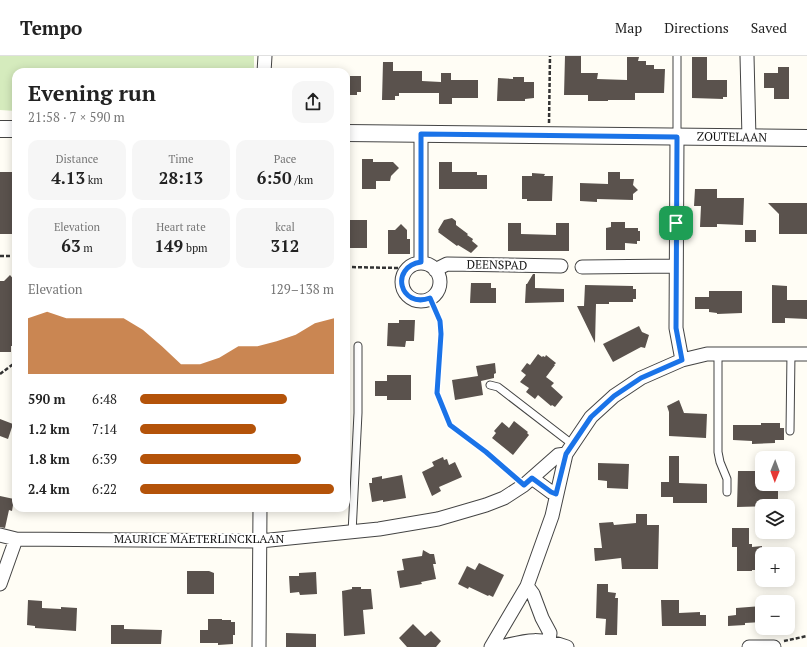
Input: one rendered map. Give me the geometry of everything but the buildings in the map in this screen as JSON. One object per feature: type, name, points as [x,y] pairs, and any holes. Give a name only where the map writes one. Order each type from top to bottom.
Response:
[{"type":"street","points":[[264,56],[264,68]]},
{"type":"street","points":[[747,56],[748,138]]},
{"type":"street","points":[[0,129],[12,129]]},
{"type":"street","name":"ZOUTELAAN","points":[[350,133],[807,138]]},
{"type":"street","points":[[421,134],[421,262]]},
{"type":"street","points":[[677,137],[676,328],[682,360]]},
{"type":"street","points":[[421,262],[436,270],[439,285],[434,295],[430,298],[417,300],[406,294],[401,282],[402,275],[410,266],[421,262]]},
{"type":"street","name":"DEENSPAD","points":[[436,270],[447,264],[560,266]]},
{"type":"street","points":[[582,267],[676,266]]},
{"type":"street","points":[[491,647],[527,586],[552,516],[556,494],[569,449],[591,417],[614,396],[641,378],[682,360],[707,354],[807,354]]},
{"type":"street","name":"MAURICE MAETERLINCKLAAN","points":[[0,535],[16,539],[260,541],[352,533],[438,519],[467,512],[504,498],[528,482],[558,455],[569,449]]},
{"type":"street","points":[[528,482],[556,494]]},
{"type":"street","points":[[259,647],[260,512]]},
{"type":"street","points":[[0,584],[16,539]]},
{"type":"street","points":[[527,586],[550,633],[550,641]]},
{"type":"street","points":[[501,647],[521,641],[550,641],[567,647]]},
{"type":"street","points":[[749,647],[777,645]]},
{"type":"lane","points":[[677,56],[677,137]]},
{"type":"lane","points":[[352,533],[358,413],[358,346]]},
{"type":"lane","points":[[790,431],[792,353]]},
{"type":"lane","points":[[718,354],[718,452],[720,462],[727,479],[727,492]]},
{"type":"lane","points":[[490,385],[498,387],[569,449]]},
{"type":"path","points":[[549,135],[550,56]]},
{"type":"path","points":[[0,256],[12,256]]},
{"type":"path","points":[[350,267],[399,268],[406,270]]},
{"type":"path","points":[[430,298],[440,321],[441,334],[437,393],[450,425],[528,482]]},
{"type":"path","points":[[0,374],[12,365]]},
{"type":"path","points":[[777,645],[807,636]]},
{"type":"green space","points":[[0,56],[254,56],[254,68],[12,68],[12,111],[0,110]]},
{"type":"route","points":[[421,134],[677,137],[676,223],[676,328],[682,360],[641,378],[614,396],[591,417],[566,454],[556,494],[532,478],[524,485],[486,452],[450,425],[437,393],[441,334],[440,321],[430,298],[417,300],[411,298],[406,294],[401,282],[402,275],[410,266],[421,262],[421,134]]}]
